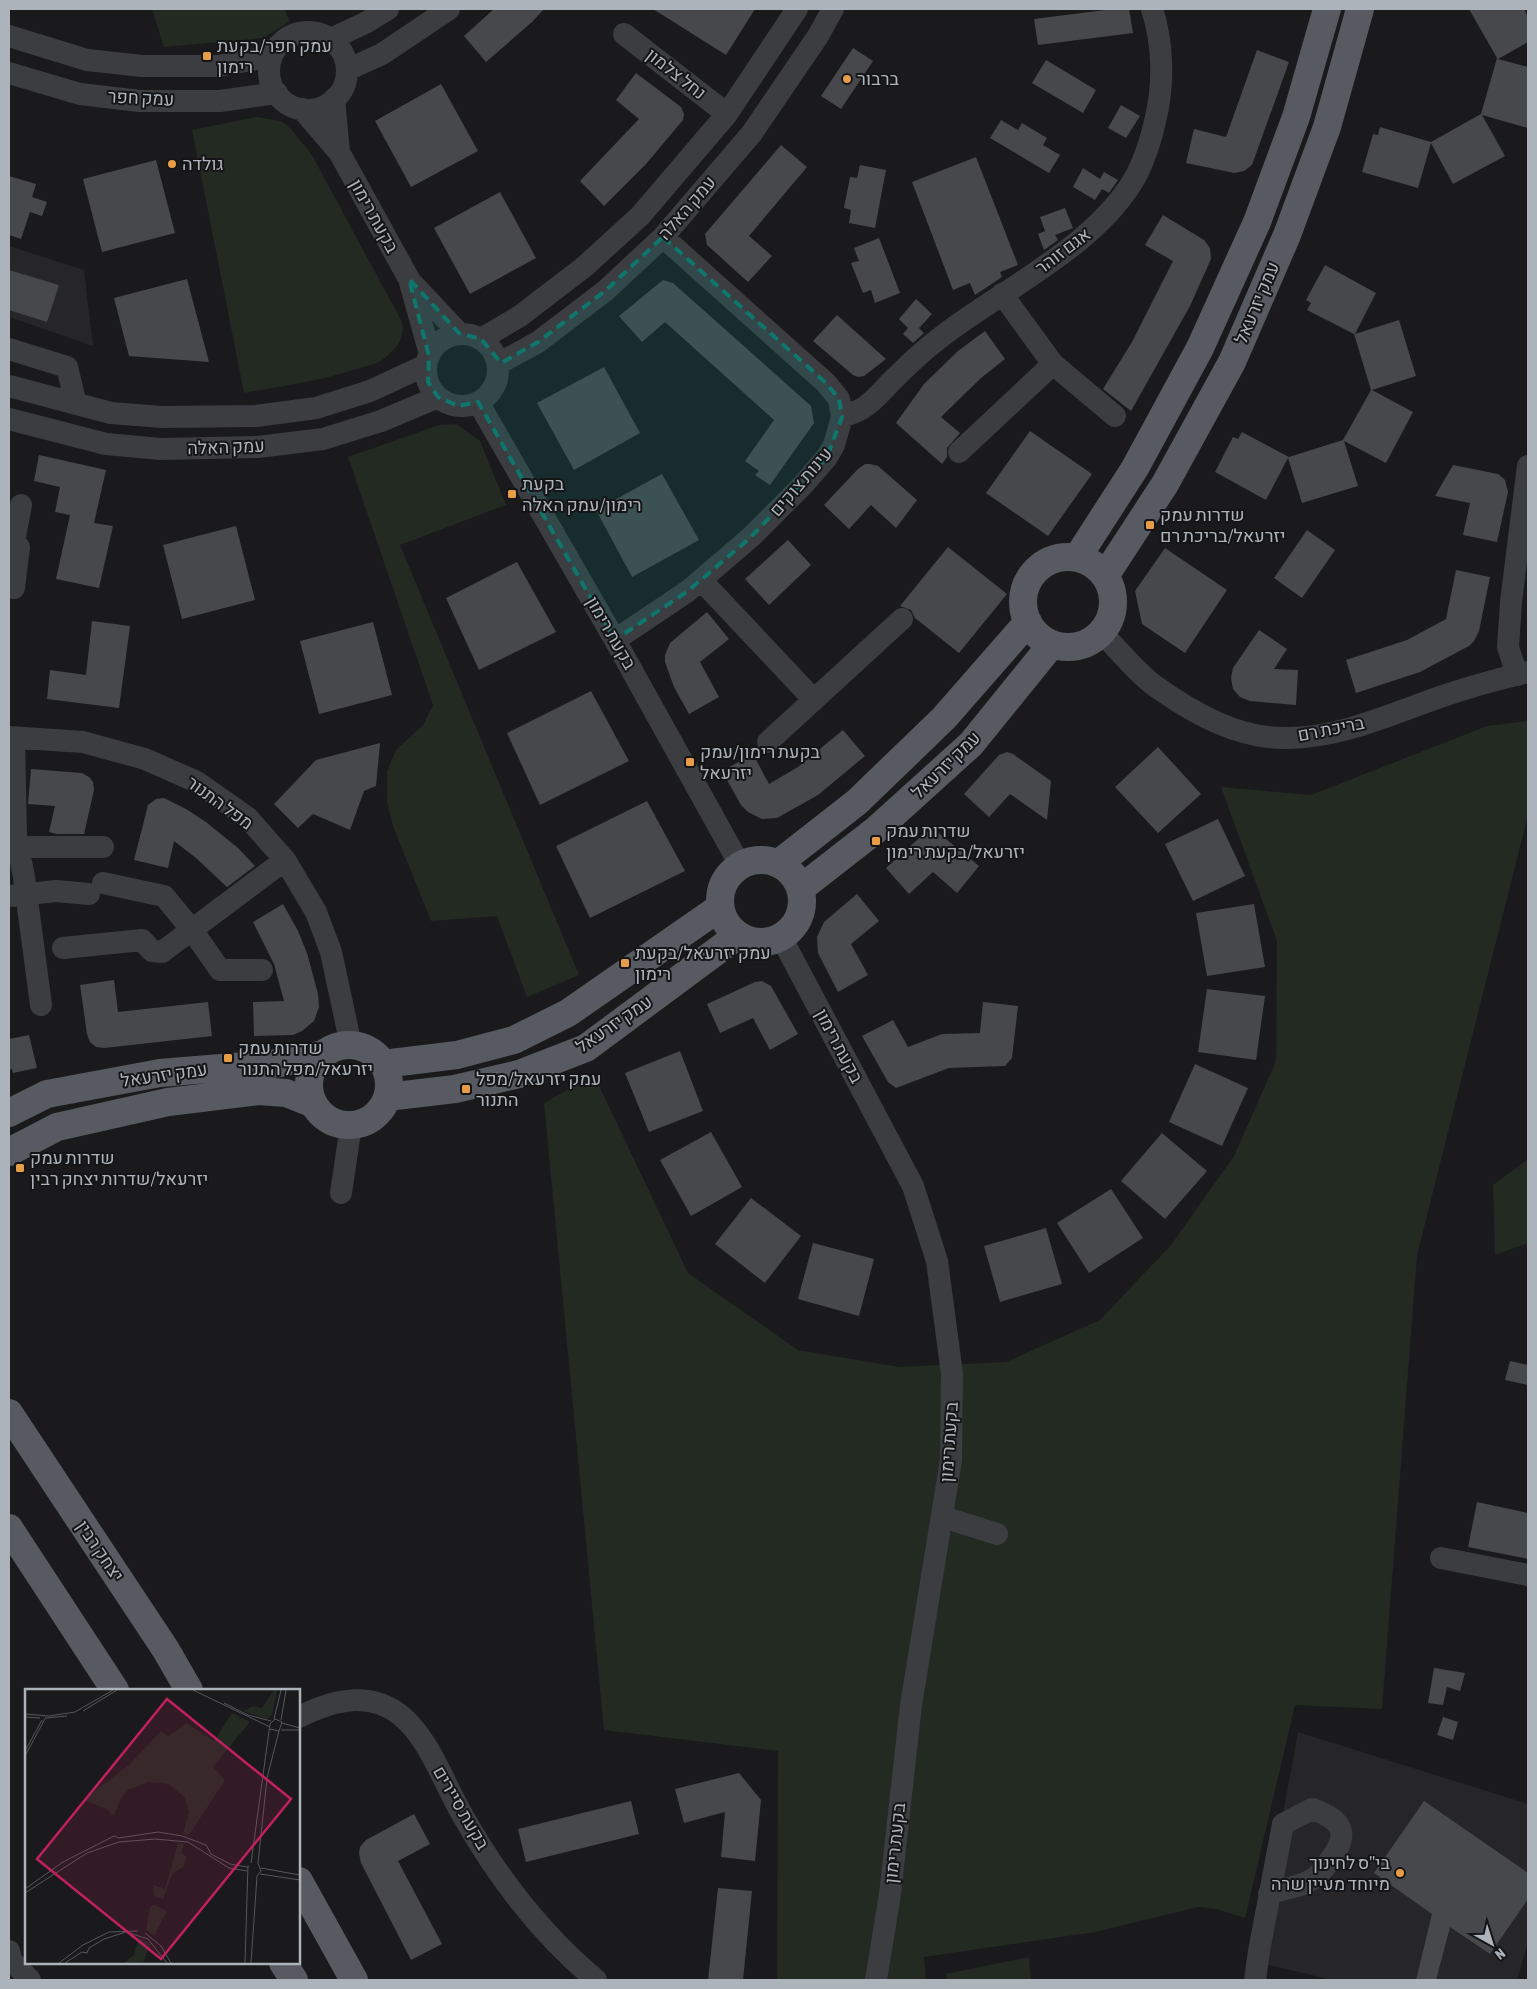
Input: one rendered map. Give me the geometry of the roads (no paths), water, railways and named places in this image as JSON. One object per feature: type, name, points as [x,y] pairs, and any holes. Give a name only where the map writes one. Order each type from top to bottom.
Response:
[{"type":"main road","name":"עמק יזרעאל","points":[[1077,558],[1135,468],[1200,348],[1257,222],[1296,117],[1327,9]]},
{"type":"main road","name":"עמק יזרעאל","points":[[1105,576],[1165,484],[1232,362],[1287,235],[1327,126],[1360,9]]},
{"type":"main road","points":[[1065,557],[1077,558],[1093,564],[1105,576],[1113,599],[1110,616],[1101,632],[1091,640],[1078,646],[1052,644],[1038,635],[1028,622],[1023,598],[1032,574],[1041,566],[1052,560],[1065,557]]},
{"type":"main road","name":"עמק יזרעאל","points":[[779,863],[857,802],[938,724],[1028,622]]},
{"type":"main road","name":"עמק יזרעאל","points":[[800,888],[878,829],[971,744],[1052,644]]},
{"type":"main road","points":[[760,859],[779,863],[792,874],[800,888],[802,898],[799,916],[788,932],[770,941],[759,942],[738,936],[726,923],[719,908],[719,898],[723,883],[732,870],[740,865],[760,859]]},
{"type":"main road","name":"עמק יזרעאל","points":[[383,1064],[457,1056],[514,1040],[568,1013],[719,908]]},
{"type":"main road","name":"עמק יזרעאל","points":[[387,1097],[455,1089],[510,1076],[586,1048],[738,936]]},
{"type":"main road","points":[[351,1045],[369,1051],[383,1064],[388,1080],[387,1097],[377,1113],[360,1123],[351,1125],[329,1120],[320,1113],[309,1091],[310,1077],[317,1062],[324,1054],[341,1046],[351,1045]]},
{"type":"main road","name":"עמק יזרעאל","points":[[9,1113],[47,1094],[160,1073],[280,1063],[324,1054]]},
{"type":"main road","name":"עמק יזרעאל","points":[[9,1152],[57,1127],[168,1102],[259,1091],[286,1093],[314,1104]]},
{"type":"main road","name":"יצחק רבין","points":[[9,1413],[166,1650],[188,1689]]},
{"type":"main road","points":[[9,1528],[114,1689]]},
{"type":"main road","points":[[300,1883],[354,1980]]},
{"type":"main road","points":[[284,1964],[294,1980]]},
{"type":"street","points":[[331,39],[365,23],[388,9]]},
{"type":"street","points":[[347,70],[382,54],[449,9]]},
{"type":"street","name":"עמק האלה","points":[[471,336],[520,316],[584,268],[640,216],[727,114],[797,9]]},
{"type":"street","name":"עמק האלה","points":[[498,364],[538,342],[605,292],[663,237],[752,133],[818,36],[833,9]]},
{"type":"street","name":"אגם זוהר","points":[[842,417],[862,409],[873,401],[895,377],[940,338],[1089,233],[1116,204],[1136,174],[1152,137],[1160,101],[1161,58],[1152,9]]},
{"type":"street","points":[[309,32],[331,39],[339,47],[345,58],[347,70],[346,82],[334,99],[324,106],[315,109],[302,109],[292,106],[276,94],[271,82],[269,69],[272,56],[278,46],[297,34],[309,32]]},
{"type":"street","name":"נחל צלמון","points":[[624,34],[727,114]]},
{"type":"street","name":"עמק חפר","points":[[9,36],[87,60],[142,66],[218,66],[272,56]]},
{"type":"street","name":"עמק חפר","points":[[9,73],[80,94],[140,101],[220,101],[276,94]]},
{"type":"street","name":"בקעת רימון","points":[[334,99],[339,152]]},
{"type":"street","name":"בקעת רימון","points":[[302,109],[339,152],[409,279],[428,359]]},
{"type":"street","points":[[663,237],[826,383],[839,399],[842,417]]},
{"type":"street","name":"בקעת רימון","points":[[409,279],[471,336]]},
{"type":"street","points":[[1002,294],[1053,364],[1115,416]]},
{"type":"street","points":[[471,336],[492,350],[498,364],[498,374],[492,390],[478,402],[468,406],[458,406],[447,403],[438,397],[428,382],[428,359],[438,342],[446,337],[471,336]]},
{"type":"street","points":[[9,349],[67,367],[76,404]]},
{"type":"street","name":"עמק האלה","points":[[9,386],[111,413],[162,417],[256,416],[316,408],[370,391],[428,359]]},
{"type":"street","points":[[959,452],[1053,364]]},
{"type":"street","name":"עמק האלה","points":[[9,419],[106,444],[161,449],[258,447],[323,439],[381,421],[438,397]]},
{"type":"street","name":"בקעת רימון","points":[[478,402],[615,640],[740,865]]},
{"type":"street","name":"עינות צוקים","points":[[615,640],[651,618],[701,580],[751,537],[803,485],[827,457],[834,444],[842,417]]},
{"type":"street","points":[[1523,674],[1508,648],[1511,602],[1528,466]]},
{"type":"street","points":[[14,588],[19,547],[11,546],[22,505]]},
{"type":"street","points":[[701,580],[814,700]]},
{"type":"street","points":[[768,742],[902,619]]},
{"type":"street","name":"בריכת רם","points":[[1101,632],[1154,684],[1208,720],[1250,733],[1286,738],[1325,734],[1371,722],[1443,696],[1523,674]]},
{"type":"street","points":[[12,738],[16,837],[14,850],[18,895],[41,1004]]},
{"type":"street","name":"מפל התנור","points":[[12,738],[83,742],[145,760],[197,782],[248,818],[285,860],[316,912],[331,952],[351,1045]]},
{"type":"street","points":[[14,850],[30,847],[103,847]]},
{"type":"street","points":[[63,948],[142,940],[152,951],[162,952],[285,860]]},
{"type":"street","points":[[18,895],[96,888],[164,896],[192,930],[220,970],[262,970]]},
{"type":"street","name":"בקעת רימון","points":[[781,937],[913,1186],[937,1261],[952,1374],[951,1460],[943,1517],[910,1704],[890,1894],[876,1980]]},
{"type":"street","points":[[341,1193],[351,1125]]},
{"type":"street","points":[[943,1517],[997,1534]]},
{"type":"street","points":[[1441,1558],[1528,1575]]},
{"type":"street","name":"בקעת סיירים","points":[[300,1716],[319,1707],[347,1699],[375,1702],[398,1713],[419,1734],[463,1816],[502,1878],[529,1914],[568,1957],[596,1980]]},
{"type":"street","points":[[1255,1980],[1269,1894]]},
{"type":"street","points":[[9,1957],[30,1980]]},
{"type":"place","name":"עמק חפר/בקעת רימון","points":[[207,56]]},
{"type":"place","name":"ברבור","points":[[847,79]]},
{"type":"place","name":"גולדה","points":[[172,164]]},
{"type":"place","name":"בקעת רימון/עמק האלה","points":[[512,494]]},
{"type":"place","name":"שדרות עמק יזרעאל/בריכת רם","points":[[1150,525]]},
{"type":"place","name":"בקעת רימון/עמק יזרעאל","points":[[690,762]]},
{"type":"place","name":"שדרות עמק יזרעאל/בקעת רימון","points":[[876,841]]},
{"type":"place","name":"עמק יזרעאל/בקעת רימון","points":[[625,963]]},
{"type":"place","name":"שדרות עמק יזרעאל/מפל התנור","points":[[228,1058]]},
{"type":"place","name":"עמק יזרעאל/מפל התנור","points":[[466,1089]]},
{"type":"place","name":"שדרות עמק יזרעאל/שדרות יצחק רבין","points":[[20,1168]]},
{"type":"place","name":"בי\"ס לחינוך מיוחד מעיין שרה","points":[[1400,1873]]}]
